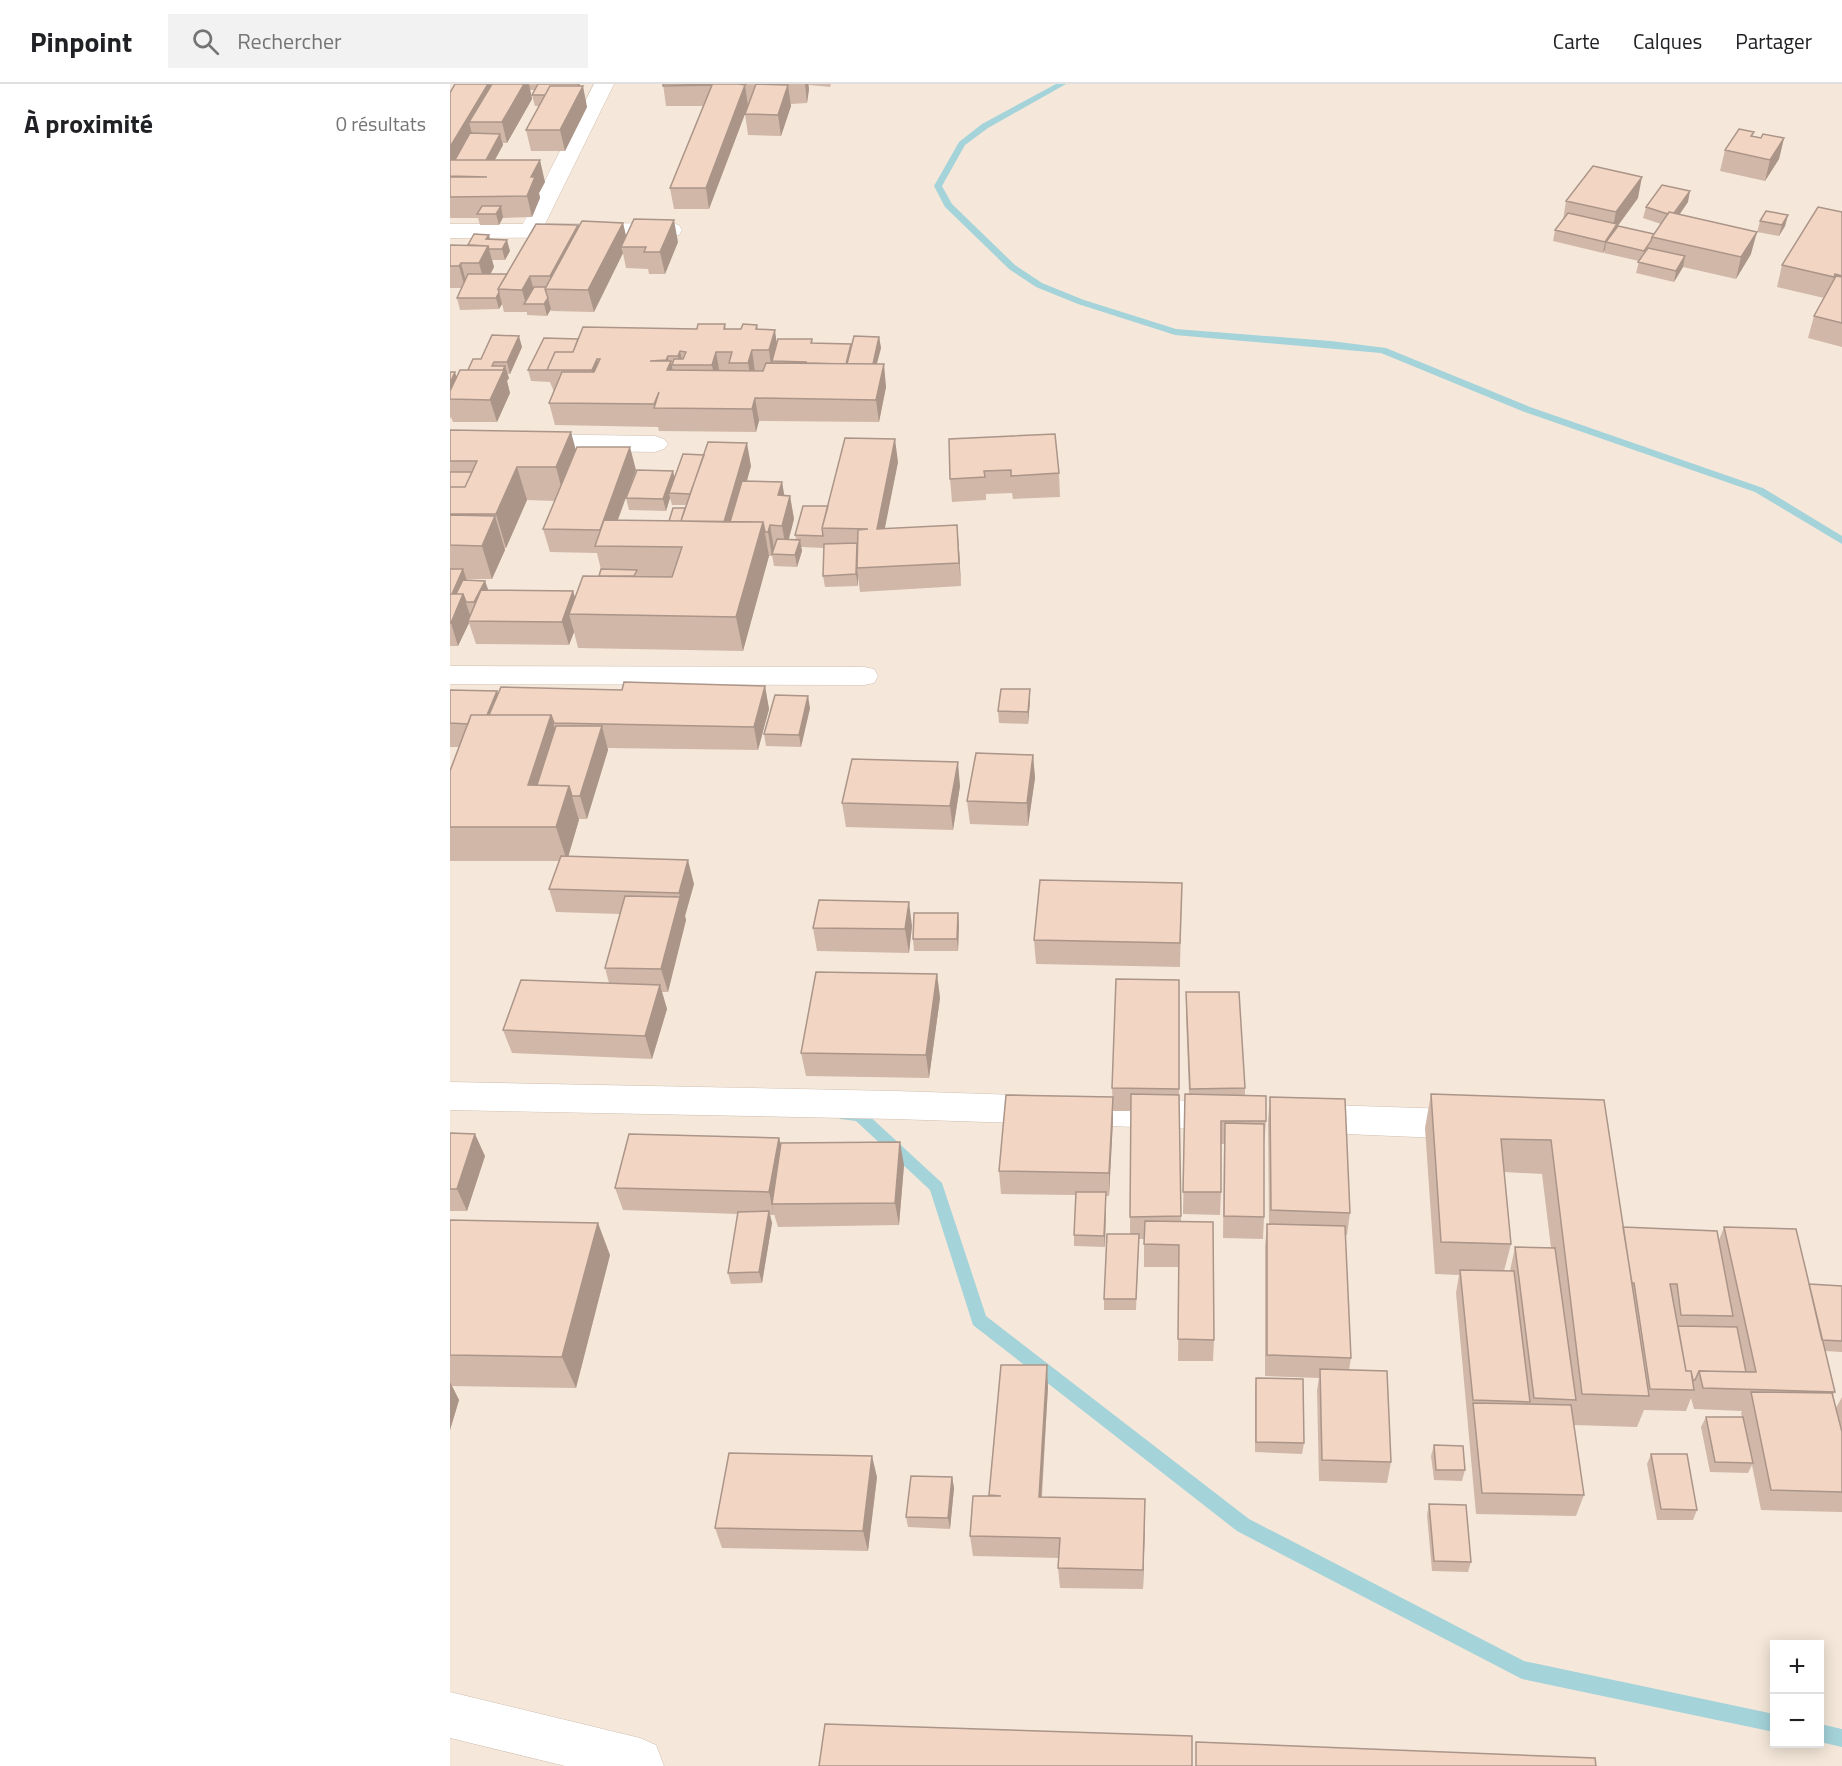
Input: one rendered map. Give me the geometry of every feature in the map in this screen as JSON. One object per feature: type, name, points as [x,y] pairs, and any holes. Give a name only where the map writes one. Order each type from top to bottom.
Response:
[{"type":"street","points":[[531,230],[604,84]]},
{"type":"street","points":[[450,231],[670,230]]},
{"type":"street","points":[[450,441],[655,444]]},
{"type":"street","points":[[450,675],[864,676]]},
{"type":"street","points":[[450,1096],[894,1105],[1463,1124],[1463,1116]]},
{"type":"street","points":[[450,1715],[640,1761],[641,1766]]},
{"type":"shaded area","points":[[450,84],[1842,84],[1842,1766],[450,1766]]},
{"type":"building","points":[[455,84],[488,84],[450,147],[450,93]]},
{"type":"building","points":[[492,84],[524,84],[502,122],[469,122]]},
{"type":"building","points":[[538,84],[579,84],[578,86],[550,86],[545,95],[532,95]]},
{"type":"building","points":[[663,84],[745,85],[706,188],[670,188],[712,85],[663,86]]},
{"type":"building","points":[[756,84],[788,85],[778,115],[745,114]]},
{"type":"building","points":[[550,86],[583,86],[560,130],[526,130]]},
{"type":"building","points":[[1739,129],[1754,132],[1751,136],[1761,138],[1763,134],[1784,138],[1770,160],[1725,150]]},
{"type":"building","points":[[470,133],[500,134],[486,160],[455,160]]},
{"type":"building","points":[[450,160],[540,160],[531,177],[535,177],[527,196],[450,197],[450,177],[487,177],[450,176]]},
{"type":"building","points":[[1593,166],[1642,177],[1616,212],[1566,201]]},
{"type":"building","points":[[1662,185],[1690,191],[1674,213],[1669,212],[1668,214],[1646,207]]},
{"type":"building","points":[[482,206],[501,206],[496,214],[477,214]]},
{"type":"building","points":[[1818,207],[1842,212],[1842,276],[1835,274],[1834,277],[1782,265]]},
{"type":"building","points":[[1766,211],[1788,215],[1782,225],[1760,221]]},
{"type":"building","points":[[1669,212],[1757,232],[1741,257],[1652,237]]},
{"type":"building","points":[[1568,213],[1617,224],[1605,242],[1555,230]]},
{"type":"building","points":[[634,219],[674,220],[660,252],[644,252],[646,247],[621,247]]},
{"type":"building","points":[[582,221],[623,223],[588,290],[545,289]]},
{"type":"building","points":[[536,224],[578,225],[550,276],[530,276],[522,290],[498,289]]},
{"type":"building","points":[[1618,226],[1654,234],[1644,251],[1606,242]]},
{"type":"building","points":[[474,234],[489,235],[486,239],[507,240],[502,249],[468,245]]},
{"type":"building","points":[[450,245],[488,246],[479,263],[461,263],[459,266],[450,266]]},
{"type":"building","points":[[1648,248],[1685,256],[1676,271],[1638,262]]},
{"type":"building","points":[[468,274],[507,274],[498,289],[496,298],[457,298]]},
{"type":"building","points":[[1836,276],[1842,277],[1842,323],[1814,316]]},
{"type":"building","points":[[534,287],[546,287],[548,298],[544,304],[524,304]]},
{"type":"building","points":[[698,324],[725,324],[724,329],[741,329],[743,324],[757,325],[756,329],[775,330],[769,350],[752,350],[748,363],[729,363],[732,352],[716,352],[712,365],[672,365],[674,359],[683,359],[686,352],[680,351],[678,356],[668,356],[666,360],[650,361],[671,361],[667,370],[763,371],[766,363],[884,364],[876,400],[755,398],[752,409],[654,408],[659,392],[654,404],[549,403],[562,372],[594,372],[600,359],[597,359],[592,370],[547,370],[555,352],[573,352],[583,327],[697,329]]},
{"type":"building","points":[[492,335],[519,336],[507,362],[494,362],[492,366],[505,366],[503,370],[468,370],[473,359],[481,359]]},
{"type":"building","points":[[854,336],[879,337],[873,364],[847,364]]},
{"type":"building","points":[[544,338],[578,339],[573,352],[555,352],[547,370],[528,370]]},
{"type":"building","points":[[778,339],[812,339],[811,343],[851,344],[846,364],[772,361]]},
{"type":"building","points":[[460,370],[504,370],[490,400],[450,399],[450,391]]},
{"type":"building","points":[[450,372],[455,372],[450,383]]},
{"type":"building","points":[[450,430],[571,432],[556,467],[517,467],[496,514],[450,514],[450,487],[465,487],[477,461],[450,461]]},
{"type":"building","points":[[1055,434],[1059,473],[1011,476],[1011,470],[984,471],[985,477],[950,479],[949,439]]},
{"type":"building","points":[[845,438],[895,439],[877,529],[957,525],[959,563],[857,568],[858,530],[868,529],[822,528]]},
{"type":"building","points":[[708,442],[747,443],[724,522],[681,521]]},
{"type":"building","points":[[577,447],[630,447],[600,530],[543,529]]},
{"type":"building","points":[[683,454],[704,455],[690,494],[669,493]]},
{"type":"building","points":[[637,470],[673,471],[663,499],[626,498]]},
{"type":"building","points":[[450,472],[472,472],[465,487],[450,487]]},
{"type":"building","points":[[742,481],[782,482],[778,495],[790,496],[782,526],[770,525],[768,532],[765,532],[763,522],[730,522]]},
{"type":"building","points":[[803,506],[828,506],[822,528],[823,536],[795,535]]},
{"type":"building","points":[[673,508],[685,508],[681,521],[669,521]]},
{"type":"building","points":[[450,515],[495,516],[482,546],[450,545]]},
{"type":"building","points":[[604,520],[763,522],[736,617],[569,614],[583,576],[672,577],[682,547],[595,546]]},
{"type":"building","points":[[777,539],[800,540],[795,555],[772,554]]},
{"type":"building","points":[[857,543],[856,574],[823,576],[824,544]]},
{"type":"building","points":[[450,569],[463,569],[452,594],[450,594]]},
{"type":"building","points":[[601,569],[637,570],[634,576],[599,576]]},
{"type":"building","points":[[463,580],[485,581],[474,602],[466,602],[463,594],[456,594]]},
{"type":"building","points":[[481,590],[573,591],[562,622],[468,621]]},
{"type":"building","points":[[450,594],[463,594],[451,623],[450,623]]},
{"type":"building","points":[[624,682],[765,686],[754,727],[554,723],[551,715],[489,715],[501,687],[622,690]]},
{"type":"building","points":[[1001,689],[1030,689],[1028,712],[998,711]]},
{"type":"building","points":[[450,690],[497,691],[487,715],[471,715],[468,724],[450,723]]},
{"type":"building","points":[[775,695],[808,696],[799,735],[764,734]]},
{"type":"building","points":[[471,715],[551,715],[528,785],[569,786],[556,827],[450,827],[450,771]]},
{"type":"building","points":[[556,726],[602,726],[580,796],[572,796],[569,786],[537,785]]},
{"type":"building","points":[[976,753],[1033,755],[1027,803],[967,801]]},
{"type":"building","points":[[852,759],[958,762],[950,806],[842,803]]},
{"type":"building","points":[[561,856],[688,860],[679,893],[549,889]]},
{"type":"building","points":[[1040,880],[1182,883],[1180,943],[1034,940]]},
{"type":"building","points":[[625,896],[680,897],[661,969],[605,968]]},
{"type":"building","points":[[819,900],[909,902],[905,929],[813,928]]},
{"type":"building","points":[[914,913],[958,913],[957,939],[913,939]]},
{"type":"building","points":[[816,972],[937,974],[926,1055],[801,1053]]},
{"type":"building","points":[[1116,979],[1179,980],[1179,1089],[1112,1088]]},
{"type":"building","points":[[521,980],[660,985],[645,1036],[503,1030]]},
{"type":"building","points":[[1186,992],[1239,992],[1245,1088],[1190,1089]]},
{"type":"building","points":[[1131,1094],[1179,1095],[1181,1216],[1130,1217]]},
{"type":"building","points":[[1185,1094],[1266,1096],[1266,1121],[1221,1121],[1221,1192],[1183,1192]]},
{"type":"building","points":[[1431,1094],[1604,1100],[1649,1396],[1582,1394],[1551,1140],[1501,1139],[1511,1244],[1441,1242]]},
{"type":"building","points":[[1006,1095],[1113,1097],[1109,1173],[999,1171]]},
{"type":"building","points":[[1270,1097],[1345,1099],[1350,1213],[1271,1210]]},
{"type":"building","points":[[1225,1123],[1264,1124],[1264,1217],[1224,1216]]},
{"type":"building","points":[[450,1133],[475,1134],[457,1189],[450,1189]]},
{"type":"building","points":[[629,1134],[779,1138],[769,1192],[615,1188]]},
{"type":"building","points":[[900,1142],[895,1203],[772,1204],[781,1143]]},
{"type":"building","points":[[1076,1192],[1106,1192],[1104,1236],[1074,1235]]},
{"type":"building","points":[[769,1211],[759,1272],[728,1273],[738,1212]]},
{"type":"building","points":[[450,1220],[598,1223],[562,1357],[450,1355]]},
{"type":"building","points":[[1145,1221],[1213,1222],[1214,1340],[1178,1339],[1179,1245],[1144,1244]]},
{"type":"building","points":[[1267,1224],[1345,1226],[1351,1358],[1267,1355]]},
{"type":"building","points":[[1623,1227],[1717,1231],[1733,1316],[1681,1315],[1677,1284],[1670,1284],[1686,1371],[1691,1371],[1694,1390],[1650,1389]]},
{"type":"building","points":[[1724,1227],[1796,1229],[1835,1392],[1703,1388],[1699,1371],[1756,1372]]},
{"type":"building","points":[[1107,1234],[1139,1234],[1136,1299],[1104,1299]]},
{"type":"building","points":[[1515,1247],[1555,1248],[1576,1400],[1534,1398]]},
{"type":"building","points":[[1460,1270],[1514,1271],[1530,1402],[1473,1400]]},
{"type":"building","points":[[1809,1284],[1842,1286],[1842,1341],[1822,1340]]},
{"type":"building","points":[[1678,1326],[1737,1327],[1746,1372],[1699,1371],[1693,1380],[1691,1371],[1686,1371]]},
{"type":"building","points":[[1001,1365],[1047,1365],[1039,1497],[1145,1499],[1143,1570],[1058,1568],[1060,1538],[970,1536],[973,1496],[1001,1496],[989,1495]]},
{"type":"building","points":[[1320,1369],[1387,1371],[1391,1462],[1322,1460]]},
{"type":"building","points":[[1256,1378],[1303,1379],[1304,1443],[1256,1442]]},
{"type":"building","points":[[1751,1392],[1832,1393],[1842,1432],[1842,1492],[1771,1490]]},
{"type":"building","points":[[1473,1403],[1571,1405],[1584,1495],[1482,1493]]},
{"type":"building","points":[[1706,1417],[1743,1417],[1753,1463],[1715,1462]]},
{"type":"building","points":[[1434,1445],[1463,1446],[1465,1470],[1436,1470]]},
{"type":"building","points":[[729,1453],[872,1456],[863,1531],[715,1528]]},
{"type":"building","points":[[1651,1454],[1687,1454],[1697,1510],[1661,1509]]},
{"type":"building","points":[[911,1476],[952,1477],[948,1518],[906,1517]]},
{"type":"building","points":[[1429,1504],[1466,1505],[1471,1562],[1434,1561]]},
{"type":"building","points":[[825,1724],[1192,1736],[1192,1766],[819,1766]]},
{"type":"building","points":[[1196,1742],[1595,1758],[1596,1766],[1196,1766]]},
{"type":"waterway","points":[[1062,84],[985,126],[962,144],[938,186],[948,205],[1012,267],[1039,285],[1081,302],[1175,332],[1383,350],[1526,409],[1759,490],[1842,541]]},
{"type":"waterway","points":[[845,1115],[859,1115],[937,1187],[979,1320],[1243,1525],[1522,1670],[1770,1722]]},
{"type":"waterway","points":[[1824,1734],[1842,1738]]}]
